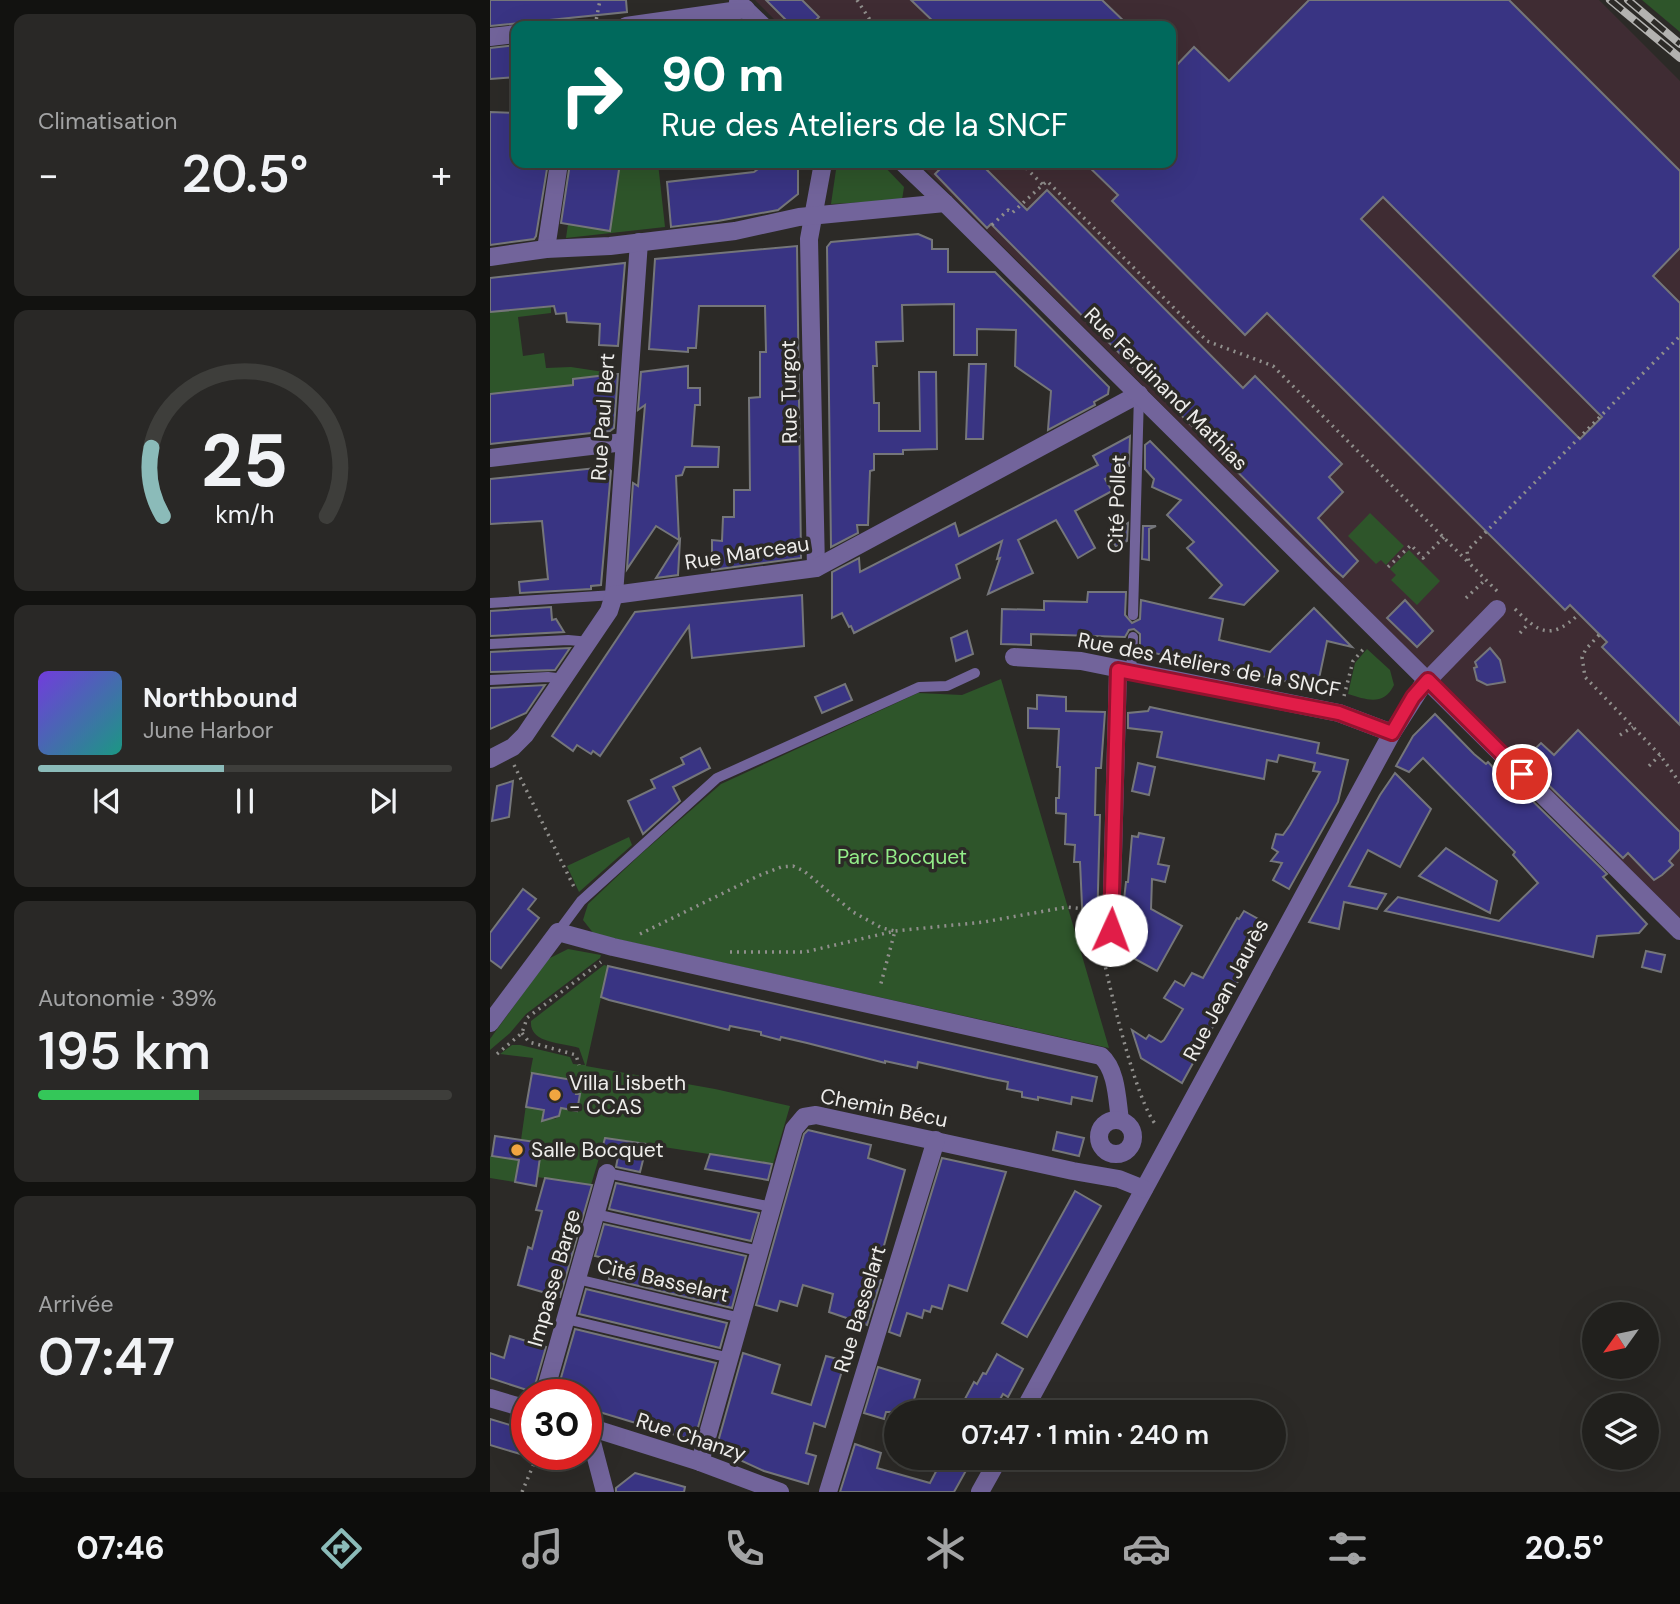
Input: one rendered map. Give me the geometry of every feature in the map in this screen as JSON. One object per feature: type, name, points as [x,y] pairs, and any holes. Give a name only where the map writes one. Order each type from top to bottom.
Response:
[{"type":"street","points":[[653,21],[741,5],[758,21]]},
{"type":"street","points":[[490,37],[511,35]]},
{"type":"street","points":[[546,249],[558,168]]},
{"type":"street","name":"Rue Turgot","points":[[816,568],[808,239],[822,168]]},
{"type":"street","name":"Rue Ferdinand Mathias","points":[[908,168],[1680,931]]},
{"type":"street","points":[[490,257],[744,230],[813,215],[945,203]]},
{"type":"street","name":"Rue Paul Bert","points":[[614,595],[639,242]]},
{"type":"street","name":"Rue Marceau","points":[[614,595],[816,568],[1139,394]]},
{"type":"street","points":[[490,458],[624,442]]},
{"type":"street","points":[[490,759],[507,751],[526,735],[590,642],[609,611],[614,595]]},
{"type":"street","name":"Rue Jean Jaurès","points":[[1030,1400],[1413,697],[1504,604]]},
{"type":"street","name":"Rue des Ateliers de la SNCF","points":[[1014,657],[1065,659],[1339,713],[1392,733]]},
{"type":"street","points":[[1103,927],[1125,671]]},
{"type":"street","points":[[490,1023],[558,932],[613,947],[1101,1056],[1112,1075],[1120,1120]]},
{"type":"street","name":"Chemin Bécu","points":[[700,1462],[794,1129],[804,1117],[810,1115],[936,1140],[1119,1179],[1144,1189]]},
{"type":"street","name":"Rue Basselart","points":[[828,1492],[936,1140]]},
{"type":"street","name":"Impasse Barge","points":[[549,1379],[607,1173]]},
{"type":"street","points":[[490,1398],[511,1404]]},
{"type":"street","name":"Rue Chanzy","points":[[602,1432],[700,1462],[780,1492]]},
{"type":"street","points":[[599,1470],[605,1492]]},
{"type":"street","points":[[980,1492],[992,1470]]},
{"type":"lane","name":"Cité Pollet","points":[[1133,615],[1139,394]]},
{"type":"lane","points":[[490,603],[614,595]]},
{"type":"lane","points":[[1125,671],[1133,637]]},
{"type":"lane","points":[[490,645],[568,640],[590,642]]},
{"type":"lane","points":[[558,932],[581,901],[718,778],[919,688],[947,686],[975,673]]},
{"type":"lane","points":[[490,680],[548,677],[565,679]]},
{"type":"lane","points":[[607,1173],[772,1207]]},
{"type":"lane","points":[[595,1214],[759,1251]]},
{"type":"lane","name":"Cité Basselart","points":[[577,1279],[741,1318]]},
{"type":"lane","points":[[566,1320],[730,1358]]},
{"type":"path","points":[[596,21],[600,0]]},
{"type":"path","points":[[857,0],[871,21]]},
{"type":"path","points":[[1026,168],[1043,185]]},
{"type":"path","points":[[981,237],[1008,210],[1012,213],[1047,181],[1207,341],[1273,366],[1444,537],[1504,604],[1539,630],[1557,631],[1579,614]]},
{"type":"path","points":[[1469,563],[1467,551],[1478,539],[1680,336]]},
{"type":"path","points":[[1388,567],[1411,545],[1423,558],[1444,537]]},
{"type":"path","points":[[1466,598],[1485,580]]},
{"type":"path","points":[[1520,633],[1529,623]]},
{"type":"path","points":[[1339,713],[1353,661],[1380,633]]},
{"type":"path","points":[[1599,635],[1582,657],[1585,677],[1660,755],[1680,783]]},
{"type":"path","points":[[1620,735],[1633,727]]},
{"type":"path","points":[[507,751],[581,901]]},
{"type":"path","points":[[1649,766],[1660,755]]},
{"type":"path","points":[[652,937],[639,934],[758,876],[781,867],[793,866],[804,871],[853,912],[882,928],[895,931]]},
{"type":"path","points":[[719,950],[733,953],[805,953],[895,931],[984,922],[1067,907],[1083,909],[1103,927],[1100,941],[1131,1062],[1153,1121],[1161,1131],[1172,1137]]},
{"type":"path","points":[[875,1006],[895,931]]},
{"type":"path","points":[[497,1054],[522,1034],[527,1018],[607,957],[613,947]]},
{"type":"path","points":[[522,1034],[529,1042],[576,1055],[579,1065]]},
{"type":"path","points":[[522,1492],[531,1470]]},
{"type":"shaded area","points":[[755,0],[1599,0],[1680,81],[1680,920],[924,168],[1176,168],[1176,21],[776,21]]},
{"type":"green space","points":[[1642,0],[1680,0],[1680,32]]},
{"type":"green space","points":[[619,168],[659,168],[665,227],[566,238],[568,224],[610,230]]},
{"type":"green space","points":[[836,168],[886,168],[904,187],[902,200],[831,204]]},
{"type":"green space","points":[[551,306],[551,313],[518,317],[523,356],[544,353],[546,368],[571,367],[617,374],[573,379],[573,385],[490,394],[490,312]]},
{"type":"green space","points":[[1370,513],[1404,546],[1386,565],[1381,560],[1376,564],[1348,536]]},
{"type":"green space","points":[[1409,550],[1440,581],[1417,605],[1391,580],[1396,575],[1390,569]]},
{"type":"green space","points":[[1367,649],[1390,670],[1394,685],[1390,692],[1380,699],[1348,694],[1355,663]]},
{"type":"green space","name":"Parc Bocquet","points":[[1001,679],[1109,1048],[594,934],[583,920],[588,904],[721,784],[918,693],[962,695]]},
{"type":"green space","points":[[629,837],[632,845],[579,892],[567,866]]},
{"type":"green space","points":[[568,949],[601,955],[526,1014],[510,1033],[490,1050],[490,1039],[548,959]]},
{"type":"green space","points":[[604,965],[608,966],[586,1066],[715,1089],[790,1106],[773,1164],[605,1138],[591,1185],[517,1174],[515,1182],[490,1178],[490,1156],[539,1163],[521,1140],[526,1105],[545,1108],[543,1117],[555,1119],[559,1116],[559,1109],[579,1094],[576,1094],[577,1081],[530,1073],[533,1058],[500,1054],[512,1045],[520,1045],[570,1057],[573,1064],[585,1065],[579,1048],[541,1038],[532,1029],[531,1021]]},
{"type":"building","points":[[490,0],[626,0],[627,12],[539,21],[511,21],[511,24],[490,26]]},
{"type":"building","points":[[766,0],[802,0],[819,17],[815,21],[787,21]]},
{"type":"building","points":[[911,0],[1102,0],[1124,21],[933,21]]},
{"type":"building","points":[[1309,0],[1509,0],[1680,171],[1680,248],[1653,276],[1680,303],[1680,725],[1602,647],[1607,642],[1570,605],[1565,610],[1267,313],[1245,335],[1112,201],[1118,195],[1090,168],[1176,168],[1176,66],[1194,47],[1229,81]],"holes":[[[1383,197],[1602,417],[1580,439],[1361,219]]]},
{"type":"building","points":[[511,46],[511,77],[490,79],[490,48]]},
{"type":"building","points":[[490,112],[511,113],[511,168],[547,168],[534,239],[490,245]]},
{"type":"building","points":[[569,168],[619,168],[610,231],[561,223]]},
{"type":"building","points":[[759,168],[798,168],[798,194],[778,210],[671,227],[667,182],[754,172]]},
{"type":"building","points":[[941,168],[985,168],[1027,210],[1047,190],[1243,388],[1255,376],[1342,464],[1329,477],[1343,492],[1318,518],[1358,561],[1343,577],[991,224],[987,228],[935,174]]},
{"type":"building","points":[[918,234],[932,240],[932,249],[948,249],[948,272],[995,272],[1109,387],[1108,394],[1094,402],[1095,405],[1048,430],[1051,391],[1015,366],[1016,330],[977,329],[977,355],[954,355],[954,304],[902,305],[903,341],[876,342],[877,366],[873,366],[874,403],[879,403],[879,431],[920,431],[919,372],[936,372],[937,449],[903,450],[903,454],[874,454],[874,470],[870,471],[868,525],[857,525],[858,533],[831,547],[827,247],[831,242]]},
{"type":"building","points":[[797,246],[801,558],[712,570],[712,540],[722,541],[723,517],[734,517],[734,490],[750,490],[749,398],[760,397],[760,352],[766,352],[765,306],[699,306],[696,348],[688,348],[688,352],[649,349],[655,259]]},
{"type":"building","points":[[625,263],[618,346],[599,345],[600,324],[567,322],[566,313],[556,314],[554,306],[490,312],[490,278]]},
{"type":"building","points":[[969,364],[986,364],[983,439],[966,439]]},
{"type":"building","points":[[688,366],[688,388],[700,388],[700,405],[695,405],[692,446],[719,447],[718,467],[685,467],[682,475],[676,476],[679,540],[656,526],[627,569],[633,483],[638,486],[645,405],[638,410],[641,372]]},
{"type":"building","points":[[618,374],[614,428],[610,431],[490,444],[490,394],[573,385],[573,379]]},
{"type":"building","points":[[1130,436],[1129,466],[1105,479],[1112,491],[1075,511],[1095,548],[1078,558],[1056,520],[1018,540],[1033,573],[988,594],[1000,558],[997,559],[1002,541],[956,565],[960,578],[854,633],[842,613],[832,618],[832,572],[859,558],[860,572],[955,523],[959,536],[1098,465],[1093,456]]},
{"type":"building","points":[[1150,441],[1278,571],[1244,605],[1210,598],[1222,585],[1187,548],[1194,542],[1167,515],[1181,500],[1152,487],[1154,479],[1145,469],[1145,445]]},
{"type":"building","points":[[606,467],[611,471],[601,585],[591,586],[591,589],[520,593],[519,582],[548,579],[542,521],[490,524],[490,479]]},
{"type":"building","points":[[1128,523],[1127,541],[1116,547],[1109,533]]},
{"type":"building","points":[[1143,526],[1156,526],[1149,529],[1149,560],[1142,559]]},
{"type":"building","points":[[680,540],[678,575],[656,578]]},
{"type":"building","points":[[1088,592],[1126,592],[1125,615],[1132,623],[1140,619],[1141,600],[1223,619],[1219,640],[1270,652],[1314,608],[1352,647],[1327,641],[1317,688],[1140,650],[1140,634],[1134,629],[1129,630],[1125,637],[1031,634],[1031,645],[1001,644],[1002,609],[1044,610],[1044,601],[1087,602]]},
{"type":"building","points":[[802,595],[804,646],[692,658],[689,626],[600,756],[577,745],[573,751],[552,736],[635,612]]},
{"type":"building","points":[[1405,600],[1433,631],[1417,647],[1387,618]]},
{"type":"building","points":[[551,607],[552,620],[556,619],[564,632],[490,636],[490,611]]},
{"type":"building","points":[[967,631],[973,654],[956,661],[951,638]]},
{"type":"building","points":[[570,648],[555,670],[490,672],[490,652]]},
{"type":"building","points":[[1490,648],[1500,660],[1505,682],[1487,685],[1477,680],[1475,662]]},
{"type":"building","points":[[845,684],[852,700],[822,713],[815,697]]},
{"type":"building","points":[[545,685],[526,713],[490,729],[490,688]]},
{"type":"building","points":[[1037,695],[1066,697],[1066,711],[1105,712],[1101,768],[1096,768],[1095,815],[1100,815],[1097,927],[1083,927],[1080,862],[1074,862],[1075,845],[1065,844],[1066,814],[1056,813],[1056,798],[1059,798],[1059,729],[1028,728],[1028,708],[1037,709]]},
{"type":"building","points":[[1150,707],[1319,743],[1317,753],[1348,760],[1338,802],[1289,889],[1273,880],[1282,863],[1271,861],[1278,852],[1272,848],[1276,834],[1283,835],[1320,772],[1313,771],[1315,763],[1279,755],[1277,762],[1267,760],[1264,779],[1157,757],[1162,732],[1128,728],[1128,713],[1148,711]]},
{"type":"building","points":[[1435,714],[1474,754],[1486,764],[1488,762],[1504,779],[1507,776],[1607,874],[1603,877],[1647,924],[1639,933],[1597,936],[1593,957],[1385,911],[1398,897],[1499,921],[1538,883],[1513,855],[1515,852],[1423,758],[1409,772],[1396,766],[1413,736]]},
{"type":"building","points":[[1578,730],[1680,832],[1680,849],[1669,861],[1673,865],[1654,880],[1628,853],[1623,858],[1523,760],[1541,743],[1554,755]]},
{"type":"building","points":[[700,748],[710,768],[673,787],[680,801],[643,834],[628,801],[655,788],[651,780],[684,764],[681,758]]},
{"type":"building","points":[[1138,763],[1155,767],[1149,795],[1132,791]]},
{"type":"building","points":[[1395,773],[1431,809],[1400,867],[1368,850],[1349,886],[1386,894],[1377,909],[1344,902],[1339,929],[1309,922],[1380,795]]},
{"type":"building","points":[[513,781],[509,817],[492,821],[497,786]]},
{"type":"building","points":[[1139,833],[1164,838],[1158,864],[1169,866],[1165,882],[1152,879],[1151,909],[1182,926],[1157,971],[1124,953],[1132,939],[1126,936],[1126,882],[1132,836],[1138,837]]},
{"type":"building","points":[[1446,848],[1497,881],[1490,913],[1419,876]]},
{"type":"building","points":[[523,889],[536,899],[528,909],[539,918],[501,968],[490,960],[490,933]]},
{"type":"building","points":[[1244,911],[1269,925],[1182,1083],[1141,1058],[1132,1030],[1146,1039],[1149,1035],[1161,1042],[1164,1040],[1183,1009],[1164,998],[1175,981],[1184,986],[1192,973],[1203,978],[1237,918],[1239,919]]},
{"type":"building","points":[[1646,951],[1665,955],[1661,972],[1642,967]]},
{"type":"building","points":[[608,966],[1097,1077],[1092,1101],[1072,1097],[1071,1104],[1038,1097],[1038,1100],[1022,1097],[1022,1092],[1007,1089],[1008,1082],[918,1062],[917,1068],[885,1063],[781,1037],[780,1040],[761,1035],[761,1032],[730,1026],[729,1030],[609,1000],[601,997]]},
{"type":"building","name":"Villa Lisbeth - CCAS","points":[[532,1073],[578,1081],[576,1094],[580,1094],[577,1111],[561,1108],[559,1116],[542,1121],[544,1110],[526,1107]]},
{"type":"building","points":[[808,1130],[871,1145],[868,1158],[905,1170],[875,1278],[881,1280],[867,1325],[829,1312],[833,1294],[803,1285],[797,1306],[780,1301],[777,1311],[756,1305],[804,1134]]},
{"type":"building","points":[[1057,1132],[1084,1138],[1079,1156],[1053,1150]]},
{"type":"building","name":"Salle Bocquet","points":[[495,1136],[542,1143],[536,1186],[515,1182],[519,1160],[492,1156]]},
{"type":"building","points":[[605,1138],[647,1144],[640,1172],[616,1167],[618,1157],[601,1153]]},
{"type":"building","points":[[710,1154],[772,1164],[768,1180],[705,1169]]},
{"type":"building","points":[[942,1158],[1006,1172],[967,1291],[949,1285],[942,1309],[932,1306],[930,1312],[924,1310],[922,1318],[907,1313],[900,1336],[889,1332]]},
{"type":"building","points":[[545,1178],[592,1185],[560,1297],[518,1285],[528,1247],[532,1249],[542,1211],[536,1210]]},
{"type":"building","points":[[616,1183],[759,1213],[751,1241],[609,1209]]},
{"type":"building","points":[[1075,1191],[1101,1206],[1027,1337],[1002,1323]]},
{"type":"building","points":[[604,1224],[746,1256],[732,1308],[609,1279],[614,1260],[595,1256]]},
{"type":"building","points":[[586,1289],[727,1323],[720,1348],[579,1314]]},
{"type":"building","points":[[575,1329],[716,1363],[695,1438],[692,1440],[602,1413],[602,1379],[561,1379]]},
{"type":"building","points":[[510,1336],[546,1347],[537,1379],[511,1379],[511,1385],[490,1378],[490,1353],[504,1358]]},
{"type":"building","points":[[743,1353],[780,1365],[772,1393],[811,1405],[826,1356],[845,1361],[825,1427],[814,1423],[806,1453],[816,1456],[808,1484],[764,1471],[716,1449]]},
{"type":"building","points":[[997,1354],[1023,1369],[1008,1397],[1003,1394],[1000,1400],[964,1400],[974,1382],[977,1384],[983,1373],[986,1374]]},
{"type":"building","points":[[878,1367],[920,1380],[914,1400],[884,1400],[884,1419],[864,1413]]},
{"type":"building","points":[[490,1419],[511,1425],[511,1451],[490,1445]]},
{"type":"building","points":[[855,1444],[881,1453],[877,1468],[930,1483],[937,1470],[966,1470],[954,1492],[840,1492]]},
{"type":"building","points":[[635,1473],[685,1487],[684,1492],[616,1492],[616,1488]]},
{"type":"railway","points":[[1610,0],[1680,58]]},
{"type":"railway","points":[[1628,0],[1680,44]]},
{"type":"place","name":"Villa Lisbeth - CCAS","points":[[555,1095]]},
{"type":"place","name":"Salle Bocquet","points":[[517,1150]]},
{"type":"route","points":[[1111,930],[1118,670],[1339,713],[1392,733],[1413,697],[1428,680],[1522,774]]}]
